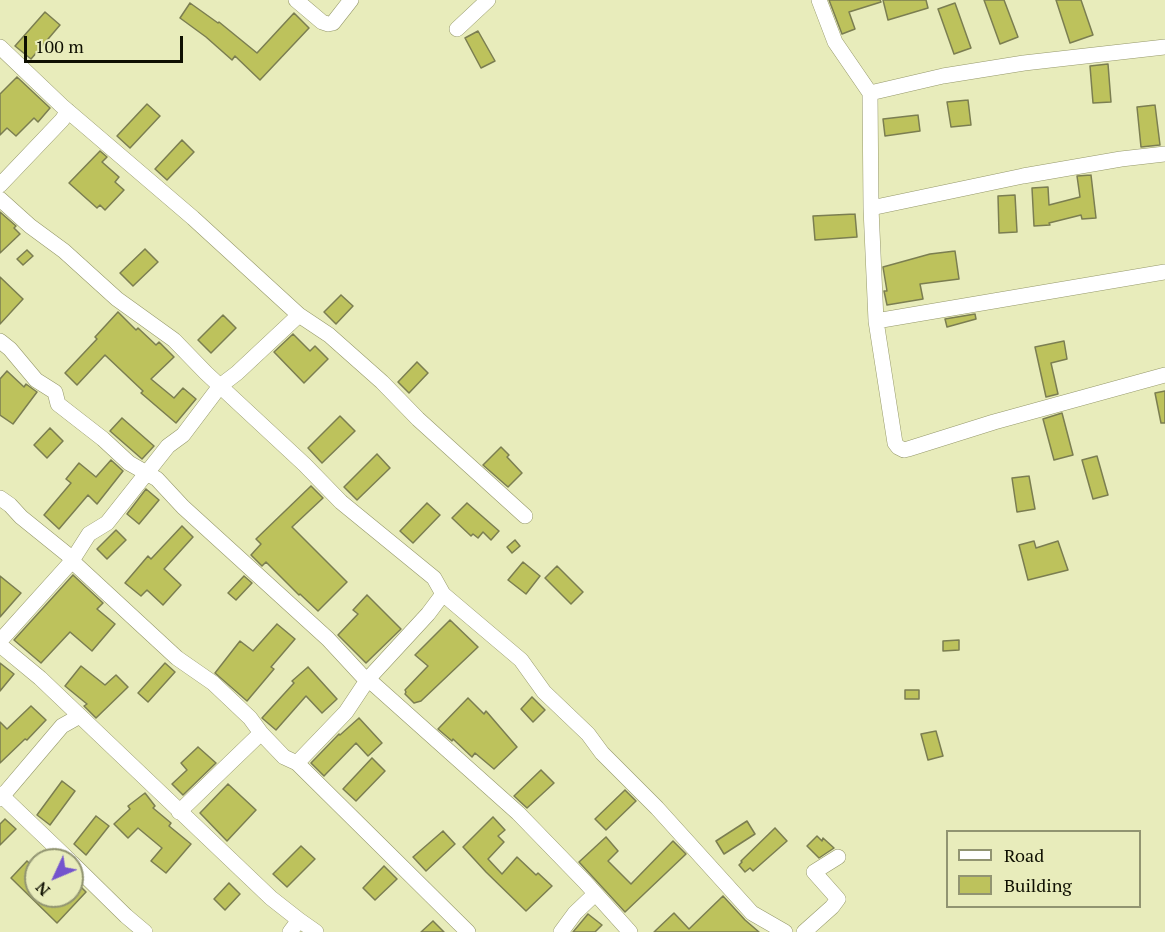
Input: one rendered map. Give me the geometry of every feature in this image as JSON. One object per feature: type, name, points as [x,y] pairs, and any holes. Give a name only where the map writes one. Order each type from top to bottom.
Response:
[{"type":"street","points":[[296,0],[328,24],[333,23],[351,0]]},
{"type":"street","points":[[457,29],[488,0]]},
{"type":"street","points":[[819,0],[835,42],[870,93],[871,208],[876,321],[895,443],[898,447],[904,450],[994,422],[1165,375]]},
{"type":"street","points":[[0,47],[68,111],[192,218],[299,315],[329,335],[525,516]]},
{"type":"street","points":[[870,93],[943,76],[1024,63],[1165,47]]},
{"type":"street","points":[[0,185],[68,111]]},
{"type":"street","points":[[871,208],[1023,176],[1165,154]]},
{"type":"street","points":[[0,199],[30,226],[64,251],[117,299],[174,340],[341,502],[434,578],[443,594],[521,660],[544,692],[588,734],[602,753],[657,808],[752,913],[785,932]]},
{"type":"street","points":[[876,321],[1165,272]]},
{"type":"street","points":[[299,315],[220,386],[183,435],[168,446],[107,523],[89,534],[72,560],[0,643],[40,678],[179,812],[198,826],[271,898],[295,926],[316,932]]},
{"type":"street","points":[[0,341],[10,349],[36,380],[55,392],[58,404],[103,439],[129,463],[157,479],[191,514],[328,639],[367,680],[518,813],[630,932]]},
{"type":"street","points":[[0,498],[72,560],[177,658],[213,683],[250,718],[284,757],[297,763],[468,932]]},
{"type":"street","points":[[297,763],[346,712],[367,680],[428,614],[443,594]]},
{"type":"street","points":[[56,848],[1,797],[62,726],[78,717]]},
{"type":"street","points":[[179,812],[261,733]]},
{"type":"street","points":[[804,932],[832,907],[837,899],[814,872],[838,857]]},
{"type":"street","points":[[84,875],[126,916],[146,932]]},
{"type":"street","points":[[561,932],[575,913],[596,894]]},
{"type":"building","points":[[829,0],[880,0],[881,2],[849,12],[855,29],[842,34]]},
{"type":"building","points":[[883,0],[926,0],[928,8],[888,20]]},
{"type":"building","points":[[984,0],[1004,0],[1018,37],[1000,44]]},
{"type":"building","points":[[1056,0],[1081,0],[1093,35],[1070,43]]},
{"type":"building","points":[[190,3],[219,22],[257,53],[294,13],[309,28],[260,80],[235,56],[232,60],[180,18]]},
{"type":"building","points":[[955,3],[971,48],[954,54],[938,9]]},
{"type":"building","points":[[45,12],[60,25],[31,59],[15,46]]},
{"type":"building","points":[[478,31],[495,61],[481,68],[465,38]]},
{"type":"building","points":[[1108,64],[1111,102],[1093,103],[1090,66]]},
{"type":"building","points":[[17,77],[50,108],[38,122],[34,118],[16,136],[7,128],[0,135],[0,94]]},
{"type":"building","points":[[968,100],[971,125],[951,127],[947,102]]},
{"type":"building","points":[[147,104],[160,116],[130,148],[117,136]]},
{"type":"building","points":[[1155,105],[1160,145],[1141,147],[1137,107]]},
{"type":"building","points":[[918,115],[920,131],[885,136],[883,119]]},
{"type":"building","points":[[182,140],[194,152],[167,180],[155,169]]},
{"type":"building","points":[[100,151],[107,157],[102,162],[119,177],[115,182],[124,190],[105,210],[100,205],[97,208],[69,183]]},
{"type":"building","points":[[1091,175],[1096,218],[1082,219],[1081,215],[1049,223],[1050,225],[1034,226],[1032,188],[1048,187],[1049,205],[1080,197],[1077,176]]},
{"type":"building","points":[[1015,195],[1017,232],[999,233],[998,196]]},
{"type":"building","points":[[0,212],[16,226],[14,228],[20,234],[0,253]]},
{"type":"building","points":[[855,214],[857,237],[815,240],[813,216]]},
{"type":"building","points":[[145,249],[158,262],[133,286],[120,273]]},
{"type":"building","points":[[27,250],[33,256],[23,265],[17,259]]},
{"type":"building","points":[[955,251],[959,279],[920,284],[923,299],[887,305],[883,267],[930,254]]},
{"type":"building","points":[[0,277],[23,299],[0,324]]},
{"type":"building","points":[[341,295],[353,306],[336,324],[324,312]]},
{"type":"building","points":[[118,312],[136,330],[138,328],[156,345],[159,342],[174,357],[151,379],[174,398],[183,388],[196,399],[176,423],[141,393],[143,391],[105,355],[77,385],[65,373],[97,339],[95,337]]},
{"type":"building","points":[[975,314],[976,319],[947,327],[945,319]]},
{"type":"building","points":[[223,315],[236,328],[211,353],[198,340]]},
{"type":"building","points":[[293,334],[310,351],[315,346],[328,359],[304,383],[274,352]]},
{"type":"building","points":[[1064,341],[1067,359],[1051,363],[1058,394],[1046,397],[1035,347]]},
{"type":"building","points":[[417,362],[428,373],[409,393],[398,382]]},
{"type":"building","points":[[7,371],[24,387],[26,384],[37,392],[13,424],[0,415],[0,379]]},
{"type":"building","points":[[1165,391],[1165,423],[1161,423],[1155,393]]},
{"type":"building","points":[[1062,413],[1073,455],[1054,460],[1043,419]]},
{"type":"building","points":[[340,416],[355,431],[322,463],[308,448]]},
{"type":"building","points":[[122,418],[154,446],[142,459],[110,431]]},
{"type":"building","points":[[50,428],[63,441],[47,458],[34,445]]},
{"type":"building","points":[[501,447],[522,473],[508,487],[483,465]]},
{"type":"building","points":[[377,454],[390,468],[357,500],[344,487]]},
{"type":"building","points":[[1097,456],[1108,495],[1093,499],[1082,460]]},
{"type":"building","points":[[111,460],[123,471],[97,504],[88,495],[59,529],[44,515],[71,483],[66,479],[79,463],[96,477]]},
{"type":"building","points":[[1029,476],[1035,509],[1017,512],[1012,478]]},
{"type":"building","points":[[311,486],[323,498],[292,527],[347,582],[318,611],[266,562],[262,566],[251,555],[261,544],[256,539]]},
{"type":"building","points":[[146,489],[159,500],[139,524],[127,514]]},
{"type":"building","points":[[427,503],[440,515],[413,543],[400,531]]},
{"type":"building","points":[[467,503],[499,531],[491,540],[483,532],[478,538],[473,534],[471,536],[452,518]]},
{"type":"building","points":[[182,526],[193,537],[164,569],[181,585],[163,605],[147,590],[141,596],[125,583],[148,556],[151,559]]},
{"type":"building","points":[[116,530],[126,540],[107,559],[97,549]]},
{"type":"building","points":[[515,540],[520,546],[512,553],[507,547]]},
{"type":"building","points":[[1034,541],[1036,548],[1058,541],[1068,570],[1028,580],[1019,545]]},
{"type":"building","points":[[523,562],[540,576],[526,594],[508,580]]},
{"type":"building","points":[[557,566],[583,592],[571,604],[545,578]]},
{"type":"building","points":[[73,575],[103,603],[97,609],[115,624],[92,651],[70,632],[41,663],[14,640]]},
{"type":"building","points":[[0,576],[21,593],[0,617]]},
{"type":"building","points":[[244,576],[252,583],[236,600],[228,593]]},
{"type":"building","points":[[367,595],[401,629],[366,663],[338,635],[358,614],[353,610]]},
{"type":"building","points":[[450,620],[478,647],[421,701],[414,703],[405,694],[405,690],[428,666],[415,655]]},
{"type":"building","points":[[277,624],[295,639],[271,667],[274,669],[247,701],[215,673],[240,641],[253,651]]},
{"type":"building","points":[[959,640],[959,650],[943,651],[943,641]]},
{"type":"building","points":[[0,663],[14,674],[0,691]]},
{"type":"building","points":[[165,663],[175,672],[148,702],[138,693]]},
{"type":"building","points":[[81,666],[105,685],[116,675],[128,687],[96,718],[84,706],[87,704],[65,686]]},
{"type":"building","points":[[308,667],[337,699],[322,713],[306,696],[276,730],[262,718],[294,683],[292,681]]},
{"type":"building","points":[[905,690],[919,690],[919,699],[905,699]]},
{"type":"building","points":[[532,697],[545,710],[533,722],[521,709]]},
{"type":"building","points":[[468,698],[484,714],[486,711],[517,747],[494,769],[475,753],[472,757],[453,739],[452,741],[438,729]]},
{"type":"building","points":[[31,706],[46,720],[0,763],[0,722],[7,729]]},
{"type":"building","points":[[359,718],[382,743],[368,756],[356,743],[324,776],[311,763],[339,734]]},
{"type":"building","points":[[936,731],[943,756],[928,760],[921,734]]},
{"type":"building","points":[[198,747],[216,763],[183,795],[172,784],[187,770],[181,763]]},
{"type":"building","points":[[372,758],[385,771],[356,801],[343,789]]},
{"type":"building","points":[[541,770],[554,783],[527,808],[514,796]]},
{"type":"building","points":[[62,781],[75,791],[50,825],[37,815]]},
{"type":"building","points":[[228,784],[256,810],[227,841],[200,813]]},
{"type":"building","points":[[625,790],[636,801],[606,830],[595,819]]},
{"type":"building","points":[[145,793],[155,806],[153,808],[171,823],[169,826],[191,844],[166,873],[151,861],[162,848],[138,828],[128,838],[114,824],[130,809],[128,806]]},
{"type":"building","points":[[96,816],[109,826],[86,855],[84,848],[78,848],[74,844]]},
{"type":"building","points":[[493,817],[505,830],[498,836],[504,842],[488,859],[502,874],[517,857],[552,886],[526,911],[463,847]]},
{"type":"building","points":[[5,819],[16,829],[0,845],[0,824]]},
{"type":"building","points":[[747,821],[755,834],[724,854],[716,841]]},
{"type":"building","points":[[775,828],[787,841],[753,871],[750,868],[745,872],[739,865],[741,861]]},
{"type":"building","points":[[443,831],[455,844],[426,871],[413,857]]},
{"type":"building","points":[[817,836],[822,841],[823,838],[834,848],[819,858],[807,846]]},
{"type":"building","points":[[606,837],[618,851],[608,861],[631,884],[673,841],[686,854],[625,912],[579,862]]},
{"type":"building","points":[[301,846],[315,859],[287,887],[273,874]]},
{"type":"building","points":[[24,864],[24,891],[11,878]]},
{"type":"building","points":[[384,866],[397,879],[375,900],[363,888]]},
{"type":"building","points":[[229,883],[240,894],[225,910],[214,899]]},
{"type":"building","points":[[723,896],[759,932],[654,932],[674,913],[689,929]]},
{"type":"building","points":[[42,908],[71,908],[57,923]]},
{"type":"building","points":[[588,914],[602,925],[595,932],[573,932]]},
{"type":"building","points":[[433,921],[444,932],[421,932]]}]
